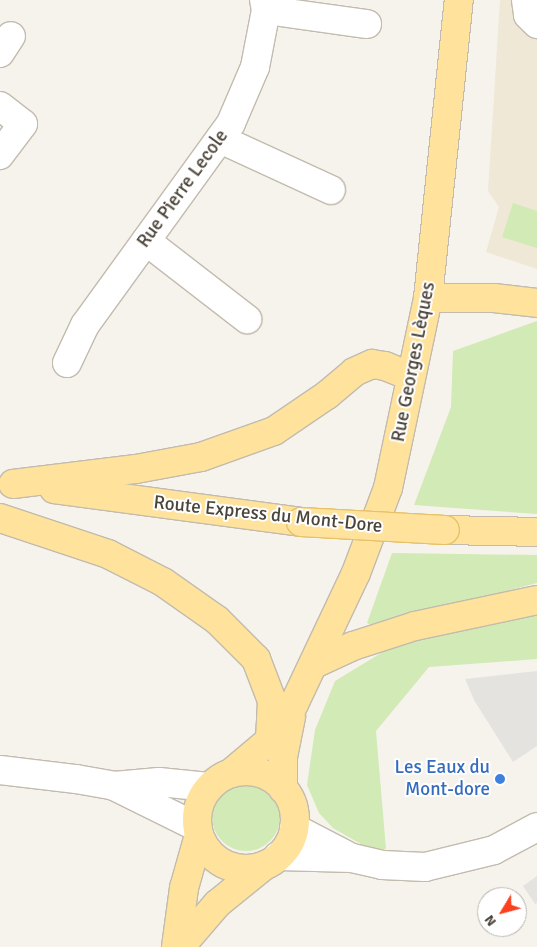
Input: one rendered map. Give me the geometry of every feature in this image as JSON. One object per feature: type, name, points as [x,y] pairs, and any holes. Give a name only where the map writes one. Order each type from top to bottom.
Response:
[{"type":"main road","name":"Rue Georges Lèques","points":[[220,780],[270,740],[294,704],[356,573],[388,488],[400,435],[410,376],[428,298],[459,0]]},
{"type":"main road","points":[[428,298],[494,298],[537,303]]},
{"type":"main road","points":[[7,484],[136,469],[201,457],[274,431],[327,395],[354,372],[372,364],[385,366],[410,376]]},
{"type":"main road","name":"Route Express du Mont-Dore","points":[[7,484],[301,522],[445,530],[537,532]]},
{"type":"main road","points":[[0,518],[108,554],[163,582],[217,620],[256,659],[272,701],[270,740]]},
{"type":"main road","points":[[314,664],[353,646],[415,626],[537,600]]},
{"type":"main road","name":"Rue Georges Lèques","points":[[283,789],[283,758],[294,704]]},
{"type":"main road","points":[[176,947],[184,888],[198,831],[199,806],[220,780],[245,771],[260,773],[273,779],[291,801],[294,814],[294,828],[288,844],[272,860],[218,904],[180,947]]},
{"type":"main road","points":[[198,831],[207,849],[219,860],[233,867],[249,868],[272,860]]},
{"type":"street","points":[[526,0],[528,15],[537,24]]},
{"type":"street","points":[[265,5],[367,24]]},
{"type":"street","name":"Rue Pierre Lecole","points":[[67,363],[85,325],[231,123],[255,67],[265,5]]},
{"type":"street","points":[[0,106],[23,124],[0,156]]},
{"type":"street","points":[[220,139],[331,190]]},
{"type":"street","points":[[146,241],[247,319]]},
{"type":"street","points":[[0,770],[76,779],[114,786],[220,780]]},
{"type":"street","points":[[114,786],[198,831]]},
{"type":"street","points":[[294,828],[352,858],[382,865],[425,867],[494,850],[537,827]]},
{"type":"street","points":[[272,860],[352,858]]},
{"type":"shaded area","points":[[500,0],[537,0],[537,269],[486,252],[499,207],[488,191]]},
{"type":"shaded area","name":"Les Eaux du Mont-dore","points":[[537,671],[537,746],[513,762],[474,700],[465,679]]},
{"type":"shaded area","points":[[537,876],[537,903],[535,904],[527,892],[527,887],[523,886]]},
{"type":"green space","points":[[513,203],[537,211],[537,248],[502,237]]},
{"type":"green space","points":[[537,321],[537,514],[414,505],[451,407],[453,351]]},
{"type":"green space","points":[[392,553],[537,555],[537,583],[406,618],[378,629],[367,623]]},
{"type":"green space","points":[[537,605],[537,659],[429,667],[376,731],[386,849],[371,850],[333,828],[319,813],[307,785],[315,730],[335,681],[391,647]]},
{"type":"green space","points":[[246,783],[259,786],[270,793],[277,804],[280,817],[277,830],[270,841],[259,848],[246,851],[233,848],[222,841],[215,830],[212,817],[215,804],[222,793],[233,786]]},
{"type":"place","name":"Les Eaux du Mont-dore","points":[[500,779]]}]
